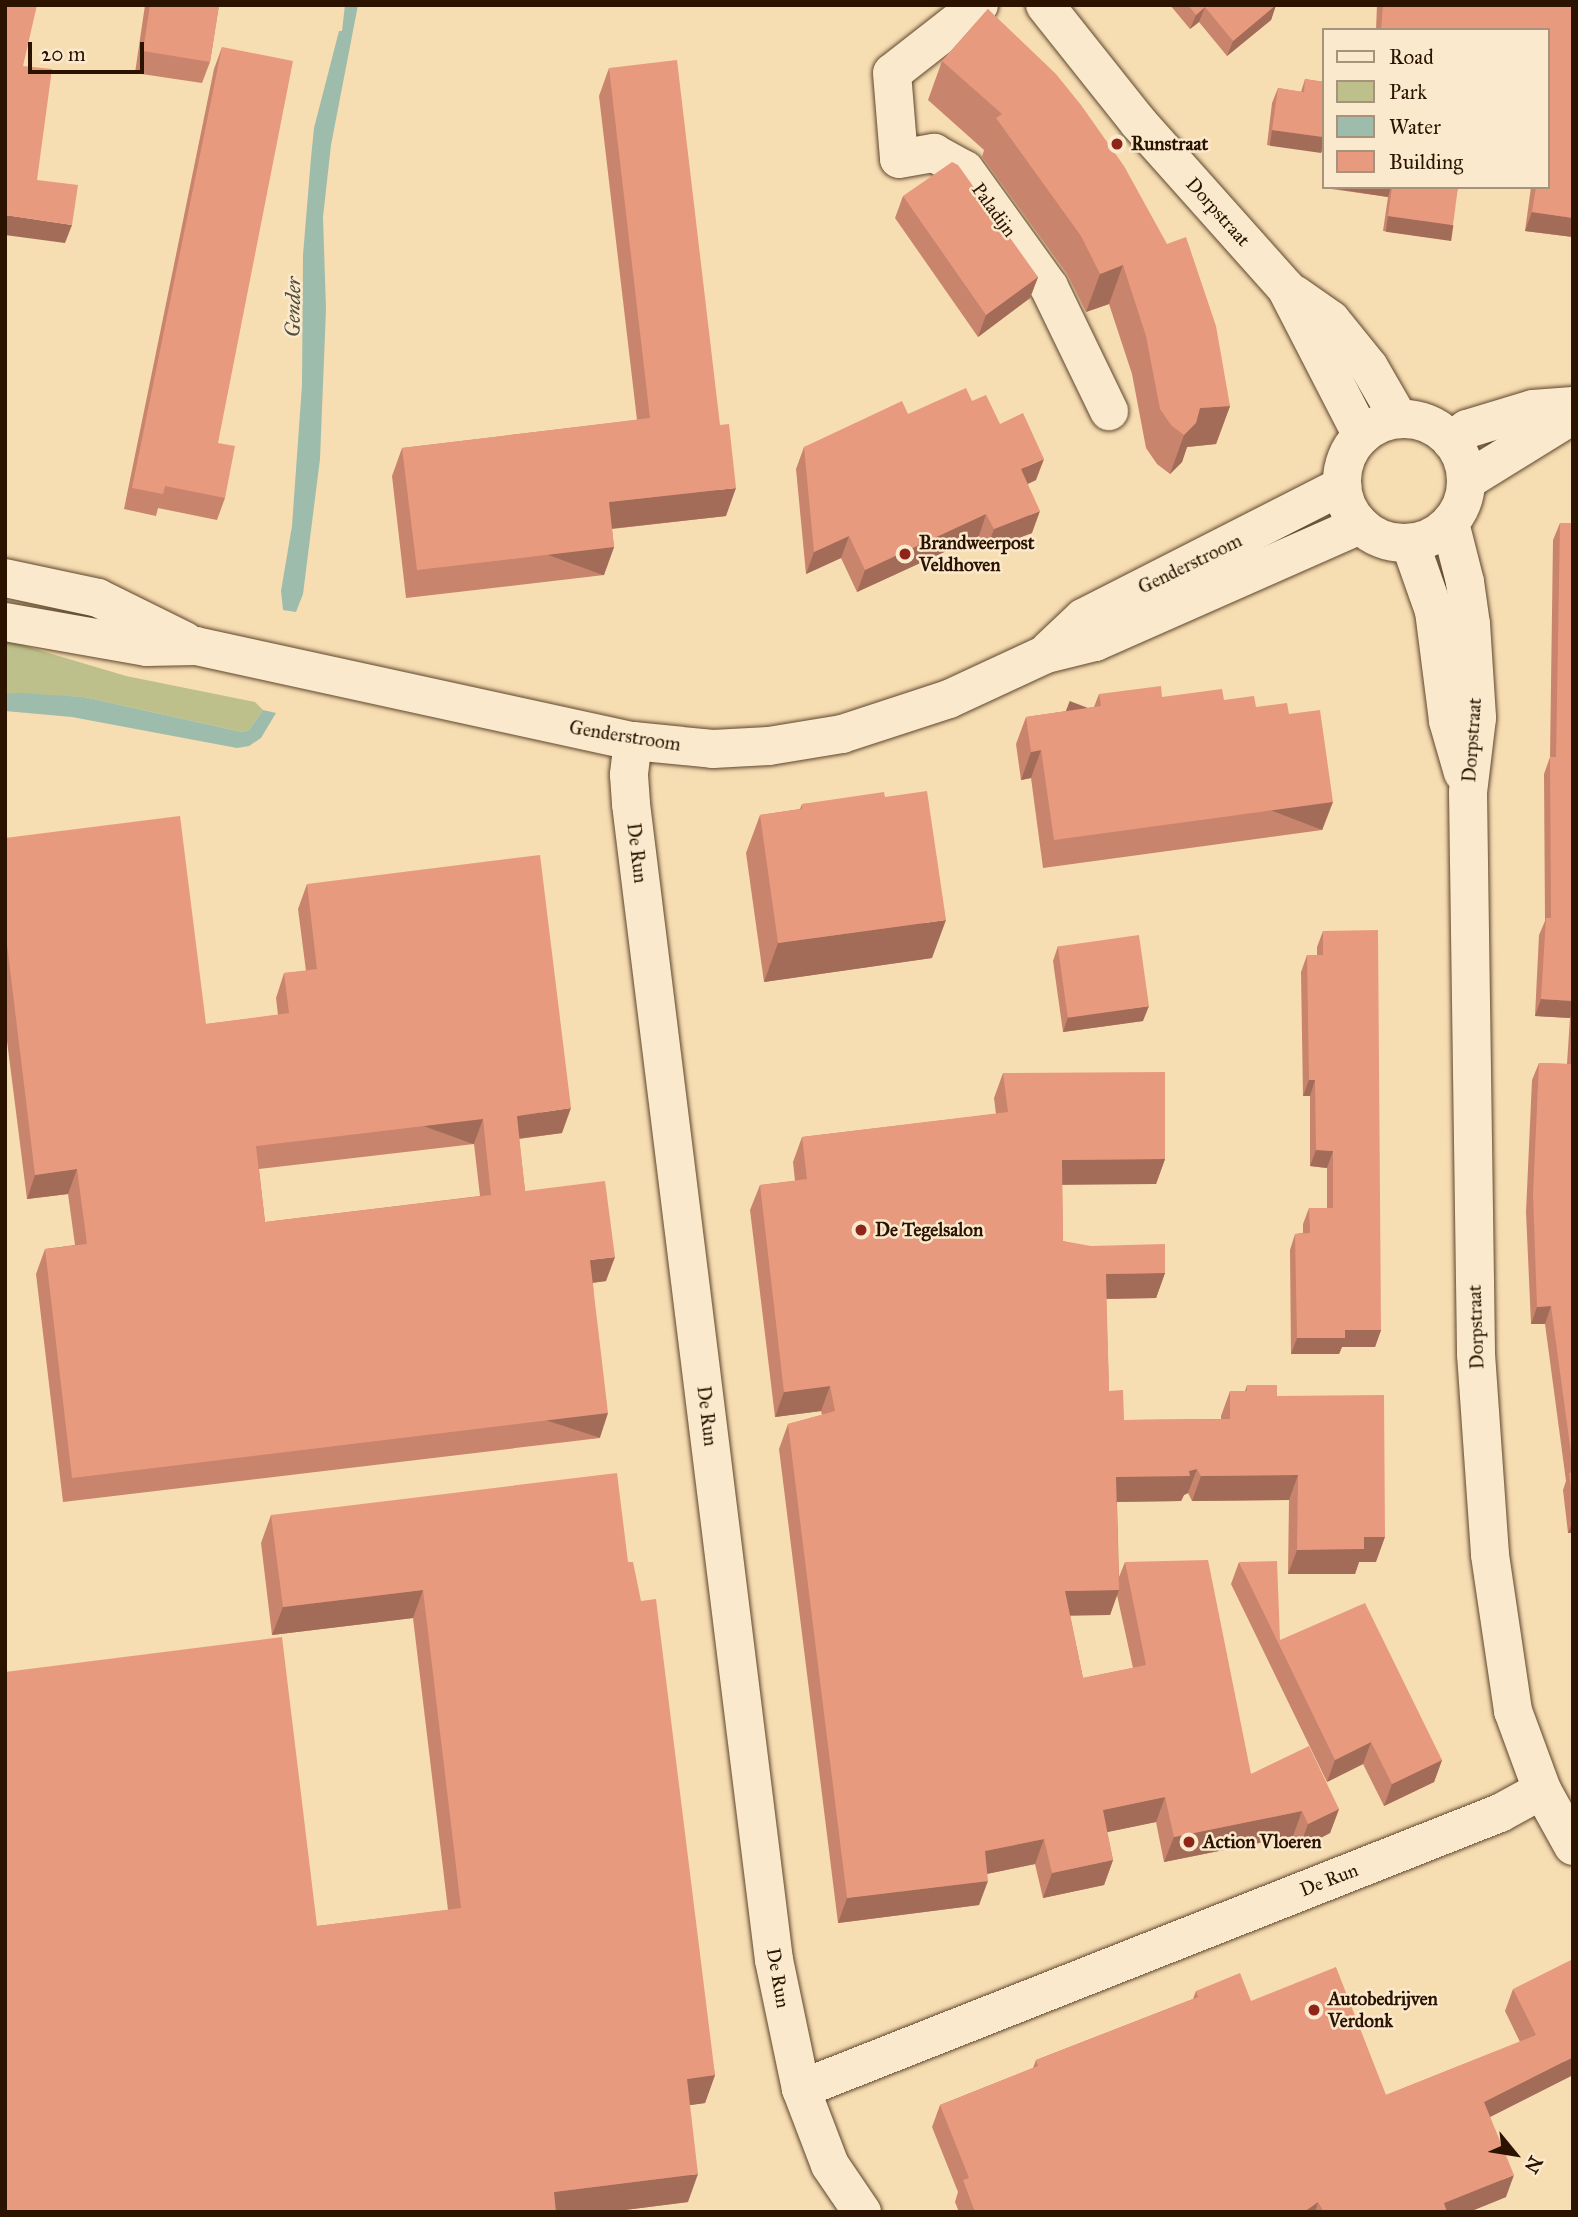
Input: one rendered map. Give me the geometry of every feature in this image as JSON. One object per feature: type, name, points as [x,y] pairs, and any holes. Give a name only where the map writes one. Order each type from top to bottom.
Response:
[{"type":"street","name":"Paladijn","points":[[979,5],[892,73],[900,159],[934,153],[965,170],[1049,287],[1109,411]]},
{"type":"street","name":"Dorpstraat","points":[[1045,5],[1138,122],[1286,288],[1331,320],[1369,367],[1399,419]]},
{"type":"street","name":"Dorpstraat","points":[[1286,288],[1362,436]]},
{"type":"street","points":[[1451,442],[1468,429],[1533,409],[1573,406]]},
{"type":"street","points":[[1466,481],[1573,415]]},
{"type":"street","points":[[1399,419],[1433,426],[1451,442],[1464,466],[1466,481],[1459,510],[1450,523],[1438,533],[1410,543],[1383,540],[1360,525],[1347,505],[1342,486],[1344,463],[1362,436],[1383,423],[1399,419]]},
{"type":"street","name":"Genderstroom","points":[[1046,653],[1083,618],[1342,486]]},
{"type":"street","name":"Dorpstraat","points":[[1450,523],[1471,624],[1478,718],[1468,792],[1476,1354],[1490,1555],[1513,1712],[1542,1790],[1573,1846]]},
{"type":"street","name":"Genderstroom","points":[[5,622],[147,647],[196,646],[633,741],[713,749],[769,746],[842,734],[949,699],[1046,653],[1095,642],[1360,525]]},
{"type":"street","name":"Dorpstraat","points":[[1410,543],[1434,611],[1448,720],[1468,792]]},
{"type":"street","name":"Genderstroom","points":[[5,578],[98,598],[196,646]]},
{"type":"street","name":"De Run","points":[[633,741],[629,775],[631,804],[772,1947],[788,2038],[801,2089],[830,2165],[862,2212]]},
{"type":"street","name":"De Run","points":[[801,2089],[1500,1813],[1542,1790]]},
{"type":"green space","points":[[5,640],[126,676],[255,702],[263,710],[249,730],[242,732],[84,697],[5,694]]},
{"type":"water","points":[[345,5],[358,5],[331,145],[323,217],[326,309],[320,459],[303,594],[296,612],[283,610],[281,591],[292,526],[302,385],[303,255],[314,128],[339,31],[342,31]]},
{"type":"water","points":[[5,694],[84,697],[242,732],[249,730],[263,710],[276,713],[261,738],[249,746],[237,748],[72,717],[5,711]]},
{"type":"building","points":[[5,5],[37,5],[23,66],[52,69],[37,180],[78,185],[72,225],[5,215]]},
{"type":"building","points":[[150,5],[219,5],[210,62],[143,51]]},
{"type":"building","points":[[1188,5],[1276,5],[1233,41],[1205,7],[1196,15]]},
{"type":"building","points":[[1383,5],[1573,5],[1573,218],[1532,212],[1536,189],[1550,189],[1550,28],[1381,28]]},
{"type":"building","points":[[988,9],[1056,74],[1081,105],[1124,166],[1167,244],[1186,237],[1216,326],[1230,406],[1200,408],[1196,423],[1184,435],[1171,425],[1160,409],[1146,336],[1123,265],[1100,274],[1081,236],[996,118],[1002,114],[942,61]]},
{"type":"building","points":[[222,47],[293,61],[218,443],[235,446],[225,498],[165,486],[163,494],[132,488]]},
{"type":"building","points":[[677,60],[720,425],[729,424],[736,488],[609,502],[614,547],[417,570],[402,448],[650,418],[609,68]]},
{"type":"building","points":[[1305,79],[1322,82],[1322,137],[1272,130],[1278,88],[1304,92]]},
{"type":"building","points":[[952,162],[958,165],[1038,277],[986,315],[903,196]]},
{"type":"building","points":[[1392,189],[1458,189],[1453,225],[1388,216]]},
{"type":"building","points":[[966,388],[972,401],[986,395],[1000,424],[1023,413],[1044,459],[1021,469],[1040,511],[994,529],[986,514],[865,570],[849,536],[814,552],[804,447],[902,401],[908,414]]},
{"type":"building","points":[[1560,523],[1573,523],[1573,1001],[1541,999],[1546,918],[1551,918],[1550,757],[1556,757]]},
{"type":"building","points":[[1161,686],[1162,697],[1222,689],[1224,700],[1254,696],[1256,707],[1287,703],[1289,714],[1320,710],[1333,802],[1054,840],[1041,750],[1031,752],[1026,717],[1101,706],[1099,694]]},
{"type":"building","points":[[927,791],[946,920],[778,943],[760,815],[802,809],[802,804],[884,792],[885,797]]},
{"type":"building","points":[[180,816],[206,1024],[289,1013],[284,973],[317,969],[307,884],[540,855],[571,1108],[517,1116],[525,1191],[605,1181],[615,1257],[590,1260],[608,1413],[72,1478],[45,1249],[87,1244],[77,1169],[35,1175],[5,928],[5,838]],"holes":[[[483,1119],[491,1195],[265,1222],[256,1146]]]},
{"type":"building","points":[[1378,930],[1381,1330],[1345,1330],[1345,1338],[1297,1338],[1295,1234],[1310,1233],[1309,1208],[1333,1208],[1333,1151],[1316,1150],[1315,1080],[1309,1080],[1307,955],[1323,955],[1323,931]]},
{"type":"building","points":[[1139,935],[1149,1006],[1068,1018],[1058,946]]},
{"type":"building","points":[[1539,1063],[1573,1064],[1573,1468],[1551,1306],[1537,1307],[1533,1194]]},
{"type":"building","points":[[1165,1072],[1165,1159],[1062,1160],[1063,1241],[1091,1246],[1165,1244],[1165,1273],[1106,1274],[1109,1391],[1123,1390],[1124,1420],[1230,1419],[1230,1391],[1247,1391],[1247,1385],[1277,1385],[1277,1396],[1384,1395],[1385,1537],[1364,1537],[1364,1549],[1297,1550],[1298,1475],[1201,1476],[1197,1469],[1189,1471],[1190,1476],[1116,1477],[1119,1590],[1065,1591],[1083,1678],[1146,1665],[1125,1562],[1208,1560],[1251,1774],[1309,1746],[1339,1809],[1308,1824],[1302,1811],[1174,1837],[1165,1797],[1103,1810],[1113,1860],[1052,1873],[1044,1839],[985,1851],[988,1881],[847,1898],[788,1424],[835,1411],[830,1386],[784,1392],[760,1185],[807,1179],[802,1137],[1008,1112],[1003,1073]]},
{"type":"building","points":[[1573,1472],[1573,1501],[1569,1473]]},
{"type":"building","points":[[617,1473],[628,1562],[633,1562],[641,1601],[656,1599],[715,2075],[687,2079],[698,2174],[554,2192],[556,2212],[5,2212],[5,1672],[282,1637],[317,1926],[461,1908],[423,1590],[283,1607],[271,1515]]},
{"type":"building","points":[[1277,1561],[1280,1640],[1365,1603],[1442,1760],[1392,1784],[1371,1742],[1335,1760],[1239,1562]]},
{"type":"building","points":[[1573,1959],[1573,2057],[1484,2102],[1514,2175],[1444,2203],[1447,2212],[1324,2212],[1318,2202],[1304,2212],[975,2212],[963,2180],[969,2178],[940,2105],[1038,2066],[1036,2060],[1198,1997],[1196,1991],[1240,1973],[1251,2001],[1336,1967],[1386,2095],[1536,2035],[1513,1989]]},
{"type":"place","name":"Runstraat","points":[[1117,144]]},
{"type":"place","name":"Brandweerpost Veldhoven","points":[[905,554]]},
{"type":"place","name":"De Tegelsalon","points":[[861,1230]]},
{"type":"place","name":"Action Vloeren","points":[[1189,1842]]},
{"type":"place","name":"Autobedrijven Verdonk","points":[[1314,2010]]},
{"type":"water label","name":"Gender","points":[[293,307]]}]
